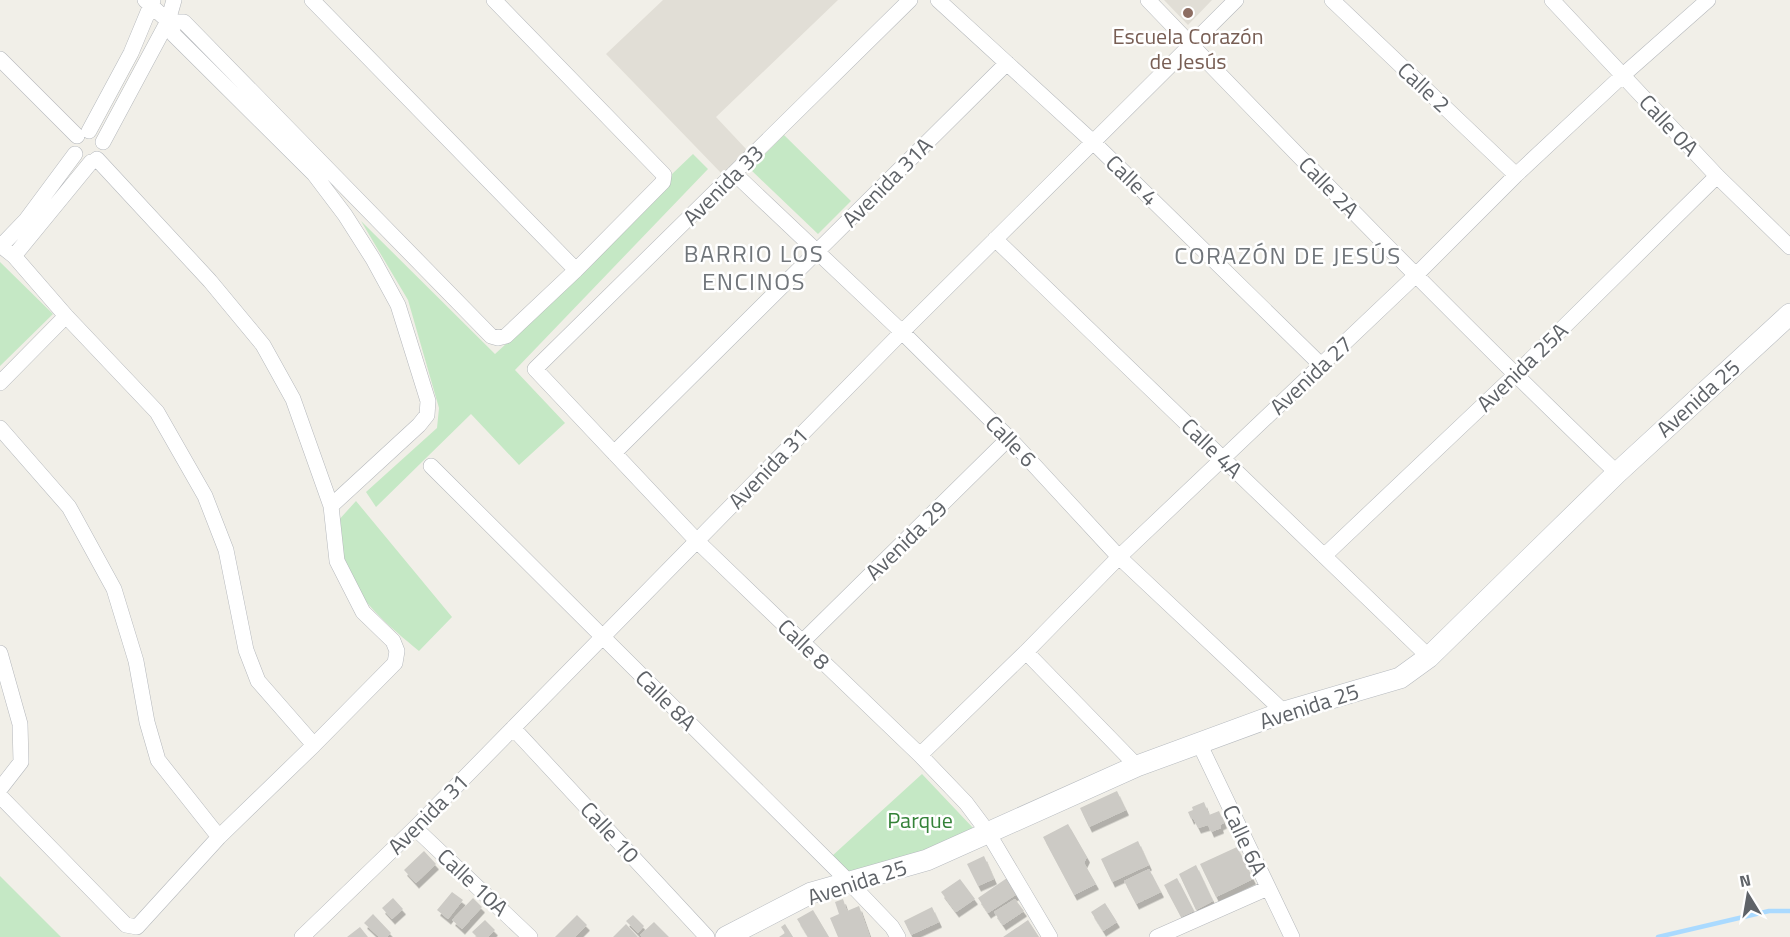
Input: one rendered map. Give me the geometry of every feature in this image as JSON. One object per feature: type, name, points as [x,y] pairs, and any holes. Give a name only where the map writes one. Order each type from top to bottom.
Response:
[{"type":"street","points":[[14,256],[94,161],[102,155],[104,142],[168,21],[174,0]]},
{"type":"street","points":[[312,0],[576,270]]},
{"type":"street","points":[[0,796],[126,925],[131,928],[137,927],[219,837],[395,663],[397,651],[393,641],[363,612],[337,561],[331,506],[293,399],[263,345],[210,281],[94,161],[79,159],[75,154],[74,141],[83,134],[131,53],[150,2],[168,21],[184,22],[318,169],[490,336],[498,339],[506,336],[576,270],[663,182],[664,175],[494,0]]},
{"type":"street","name":"Avenida 33","points":[[535,369],[910,0]]},
{"type":"street","name":"Calle 4","points":[[938,0],[1093,142],[1321,365]]},
{"type":"street","name":"Calle 2A","points":[[1148,0],[1415,276],[1617,473]]},
{"type":"street","name":"Avenida 31","points":[[302,937],[415,828],[902,332],[1236,0]]},
{"type":"street","name":"Calle 2","points":[[1332,0],[1516,175]]},
{"type":"street","name":"Calle 0A","points":[[1552,0],[1717,176],[1790,247]]},
{"type":"street","name":"Avenida 27","points":[[920,755],[1119,557],[1415,276],[1516,175],[1708,0]]},
{"type":"street","points":[[0,59],[83,134],[100,137],[104,142]]},
{"type":"street","name":"Avenida 31A","points":[[614,453],[1007,63]]},
{"type":"street","points":[[75,154],[26,220],[0,245],[14,256],[66,316],[157,412],[205,496],[226,550],[246,650],[258,681],[314,745]]},
{"type":"street","points":[[318,169],[398,305],[428,400],[427,415],[419,425],[331,506]]},
{"type":"street","name":"Calle 6","points":[[734,173],[902,332],[1009,438],[1119,557],[1284,712]]},
{"type":"street","name":"Avenida 25A","points":[[1324,556],[1515,375],[1717,176]]},
{"type":"street","name":"Calle 4A","points":[[995,239],[1429,657]]},
{"type":"street","name":"Avenida 25","points":[[726,937],[811,893],[927,860],[987,831],[1137,766],[1284,712],[1400,678],[1429,657],[1617,473],[1790,314]]},
{"type":"street","points":[[0,383],[66,316]]},
{"type":"street","name":"Calle 8","points":[[535,369],[697,541],[920,755],[966,803],[987,831],[1050,937]]},
{"type":"street","points":[[0,428],[69,507],[114,589],[136,661],[147,722],[158,760],[219,837]]},
{"type":"street","name":"Avenida 29","points":[[802,642],[1009,438]]},
{"type":"street","name":"Calle 8A","points":[[431,465],[849,882],[892,927],[897,937]]},
{"type":"street","points":[[1026,652],[1137,766]]},
{"type":"street","points":[[0,653],[20,724],[21,762],[0,789]]},
{"type":"street","name":"Calle 10","points":[[513,728],[707,937]]},
{"type":"street","name":"Calle 6A","points":[[1199,743],[1292,937]]},
{"type":"street","name":"Calle 10A","points":[[415,828],[522,934]]},
{"type":"street","points":[[1157,937],[1268,888]]},
{"type":"shaded area","points":[[663,0],[838,0],[716,117],[747,150],[722,174],[606,54]]},
{"type":"shaded area","name":"Escuela Corazón de Jesús","points":[[1164,0],[1212,0],[1188,25]]},
{"type":"green space","points":[[784,135],[851,201],[818,234],[750,169]]},
{"type":"green space","points":[[693,154],[708,169],[515,370],[565,423],[519,465],[471,414],[376,507],[366,492],[437,428],[439,408],[408,300],[361,221],[495,354],[591,266],[671,175]]},
{"type":"green space","points":[[0,262],[53,314],[0,366]]},
{"type":"green space","points":[[356,501],[452,617],[419,651],[366,601],[343,564],[337,522]]},
{"type":"green space","name":"Parque","points":[[922,774],[975,830],[921,856],[850,877],[832,856]]},
{"type":"green space","points":[[0,876],[61,937],[0,937]]},
{"type":"building","points":[[1117,791],[1126,810],[1089,827],[1080,808]]},
{"type":"building","points":[[1204,802],[1209,815],[1219,811],[1224,823],[1220,825],[1221,828],[1211,832],[1208,825],[1198,828],[1193,818],[1191,819],[1188,812],[1193,810],[1192,807]]},
{"type":"building","points":[[1068,824],[1087,857],[1084,863],[1096,884],[1074,895],[1043,837]]},
{"type":"building","points":[[1138,841],[1149,865],[1112,882],[1101,859]]},
{"type":"building","points":[[1237,847],[1253,879],[1216,897],[1200,864]]},
{"type":"building","points":[[424,851],[436,864],[416,883],[404,870]]},
{"type":"building","points":[[984,856],[994,879],[978,886],[967,864]]},
{"type":"building","points":[[1196,865],[1213,901],[1196,910],[1179,874]]},
{"type":"building","points":[[1149,869],[1161,892],[1136,904],[1124,881]]},
{"type":"building","points":[[1007,878],[1017,894],[988,913],[978,898]]},
{"type":"building","points":[[1177,878],[1194,911],[1181,917],[1164,885]]},
{"type":"building","points":[[960,879],[975,899],[956,912],[941,892]]},
{"type":"building","points":[[452,892],[463,900],[448,919],[437,910]]},
{"type":"building","points":[[393,898],[403,909],[392,919],[382,908]]},
{"type":"building","points":[[473,898],[482,907],[462,929],[452,920]]},
{"type":"building","points":[[843,899],[847,911],[859,906],[870,937],[838,937],[830,918],[839,914],[835,902]]},
{"type":"building","points":[[1015,899],[1024,911],[1003,925],[994,912]]},
{"type":"building","points":[[1105,903],[1117,922],[1103,931],[1091,912]]},
{"type":"building","points":[[932,907],[939,922],[911,935],[904,921]]},
{"type":"building","points":[[813,910],[829,937],[808,937],[797,919]]},
{"type":"building","points":[[373,914],[391,933],[387,937],[379,937],[364,923]]},
{"type":"building","points":[[577,915],[587,925],[575,937],[555,937]]},
{"type":"building","points":[[633,915],[644,926],[638,933],[626,921]]},
{"type":"building","points":[[485,920],[495,930],[488,937],[477,937],[472,932]]},
{"type":"building","points":[[1028,920],[1039,937],[1003,937]]},
{"type":"building","points":[[654,922],[669,937],[642,937],[640,935]]},
{"type":"building","points":[[626,924],[638,937],[613,937]]},
{"type":"building","points":[[785,924],[793,937],[779,937],[785,933],[781,927]]},
{"type":"building","points":[[360,927],[368,937],[347,937]]},
{"type":"waterway","points":[[1658,937],[1769,911],[1790,911]]},
{"type":"place","name":"Escuela Corazón de Jesús","points":[[1188,13]]},
{"type":"district","name":"CORAZÓN DE JESÚS","points":[[1288,255]]},
{"type":"district","name":"BARRIO LOS ENCINOS","points":[[754,267]]}]
